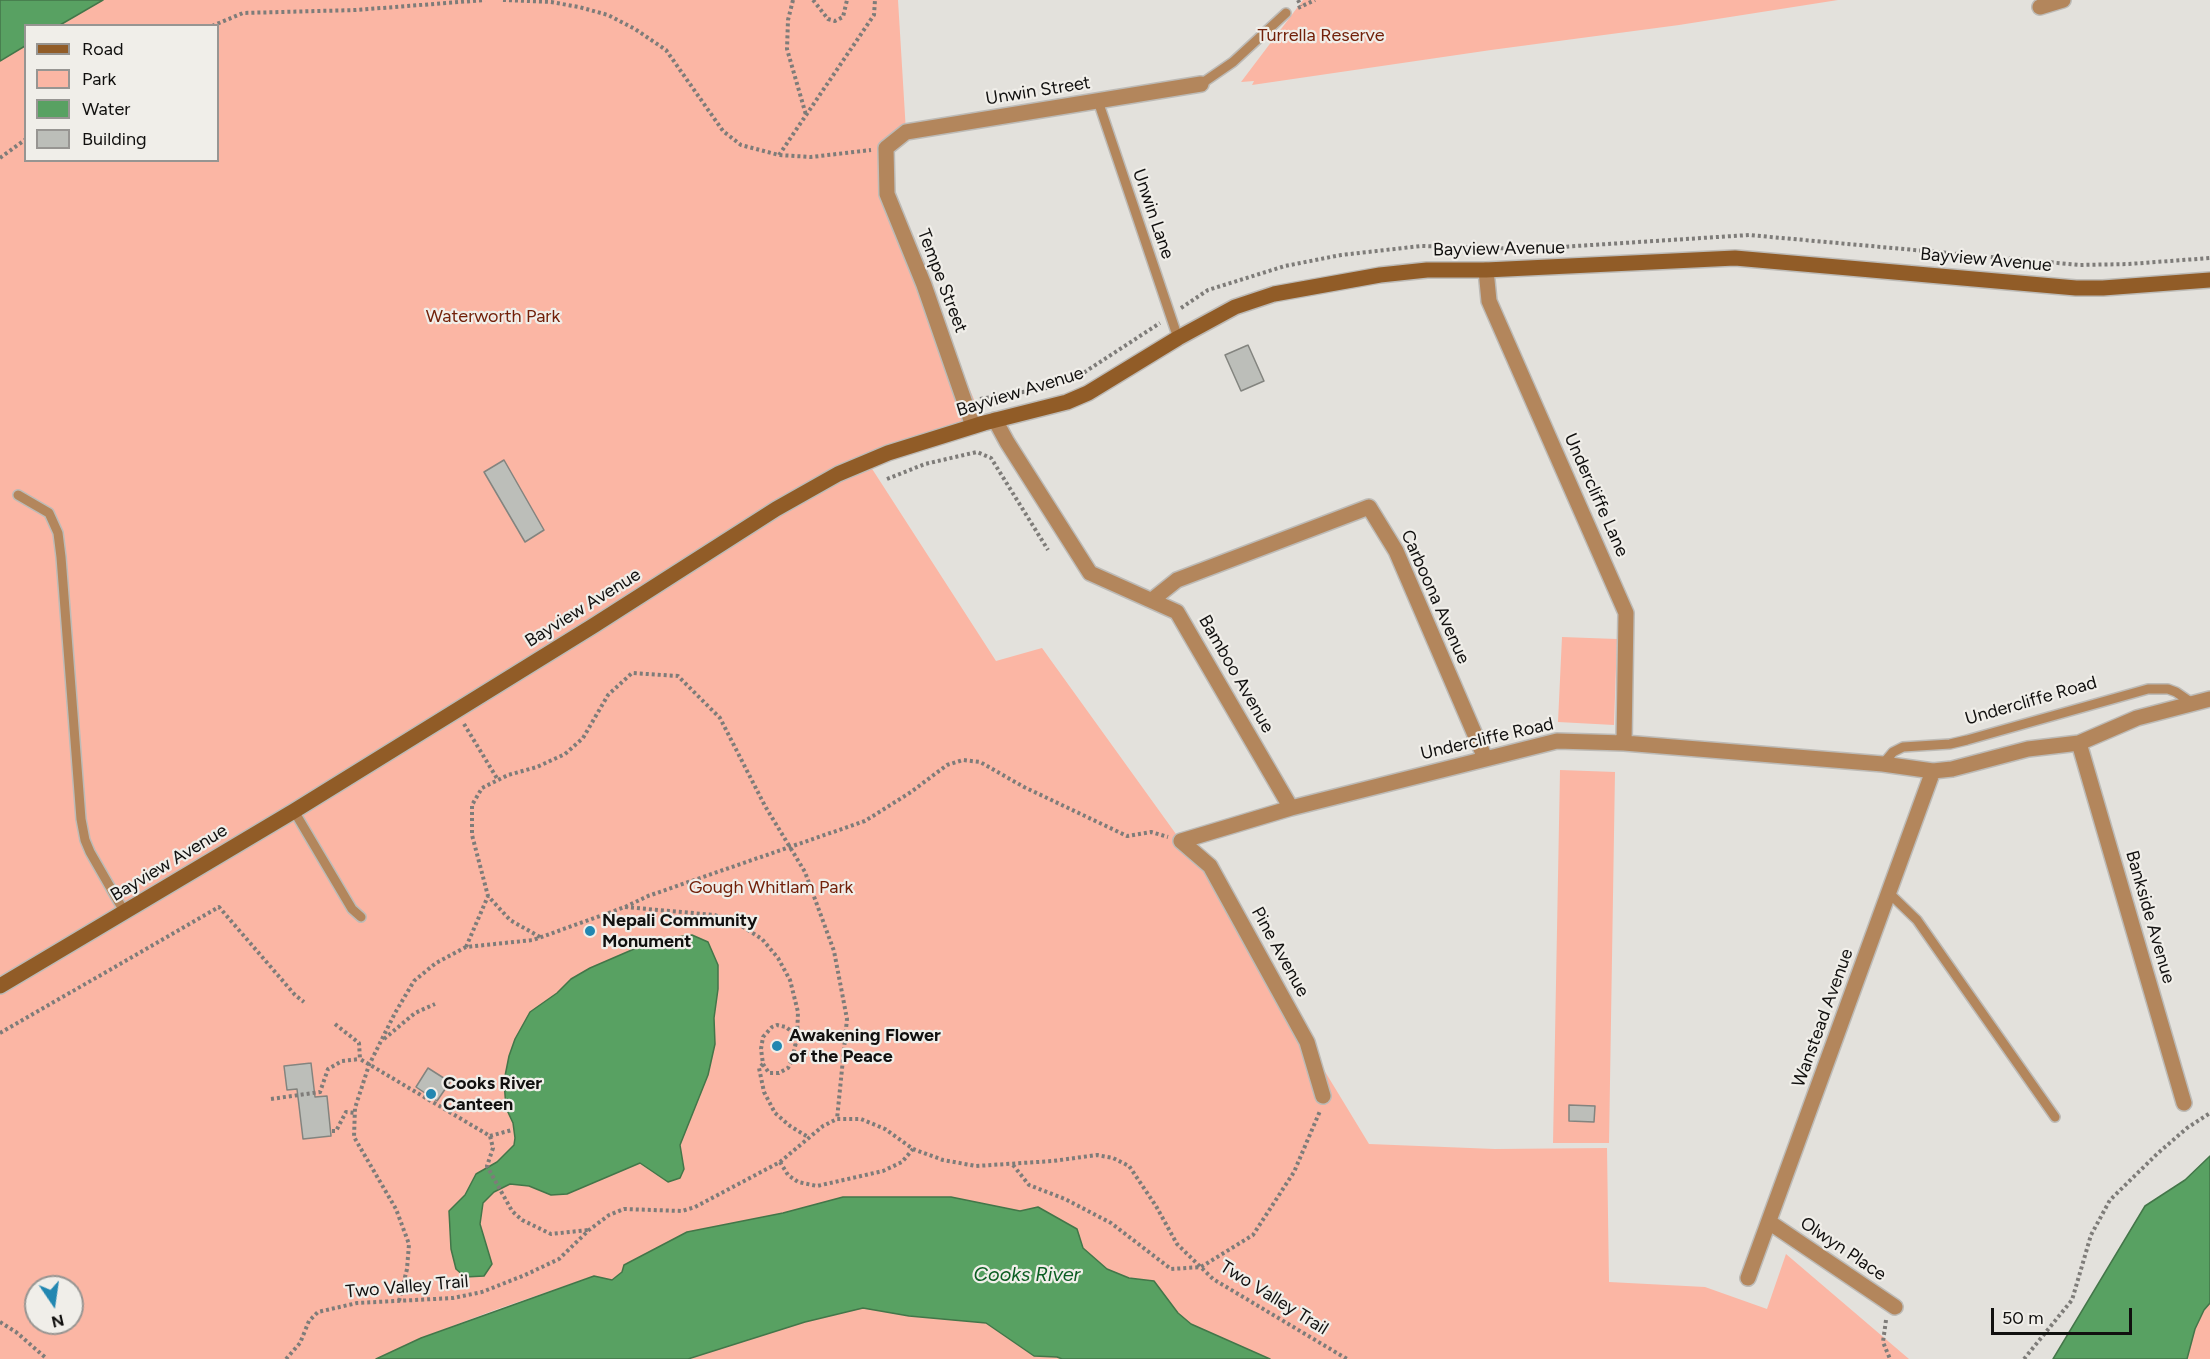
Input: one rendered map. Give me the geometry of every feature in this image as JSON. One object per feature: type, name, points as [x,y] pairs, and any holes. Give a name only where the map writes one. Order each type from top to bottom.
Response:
[{"type":"main road","name":"Bayview Avenue","points":[[0,986],[294,811],[776,509],[838,474],[888,453],[973,426],[1067,402],[1088,393],[1178,338],[1235,307],[1274,294],[1380,274],[1427,270],[1486,270],[1735,258],[2076,288],[2210,280]]},
{"type":"street","points":[[2040,7],[2063,0]]},
{"type":"street","name":"Unwin Street","points":[[886,148],[906,132],[1201,84]]},
{"type":"street","name":"Tempe Street","points":[[886,148],[887,194],[924,285],[973,426]]},
{"type":"street","name":"Undercliffe Lane","points":[[1486,270],[1489,301],[1626,613],[1624,743]]},
{"type":"street","name":"Bamboo Avenue","points":[[996,420],[1007,442],[1090,573],[1177,612],[1291,808]]},
{"type":"street","name":"Carboona Avenue","points":[[1152,600],[1177,580],[1369,507],[1396,551],[1485,758]]},
{"type":"street","name":"Undercliffe Road","points":[[1181,841],[1291,808],[1557,741],[1624,743],[1883,764],[1933,771],[1967,766],[2028,749],[2079,743],[2137,718],[2210,699]]},
{"type":"street","name":"Bankside Avenue","points":[[2079,743],[2184,1103]]},
{"type":"street","name":"Wanstead Avenue","points":[[1748,1278],[1933,771]]},
{"type":"street","name":"Pine Avenue","points":[[1181,841],[1210,866],[1307,1042],[1323,1096]]},
{"type":"street","name":"Olwyn Place","points":[[1769,1222],[1895,1307]]},
{"type":"lane","points":[[1201,84],[1233,62],[1286,13]]},
{"type":"lane","name":"Unwin Lane","points":[[1098,101],[1178,338]]},
{"type":"lane","points":[[18,495],[49,513],[58,533],[62,557],[81,819],[90,852],[125,913]]},
{"type":"lane","name":"Undercliffe Road","points":[[1883,764],[1893,752],[1903,747],[1950,744],[1967,740],[2148,689],[2168,689],[2192,704]]},
{"type":"lane","points":[[294,811],[352,909],[361,917]]},
{"type":"lane","points":[[1889,893],[1917,920],[2055,1117]]},
{"type":"path","points":[[217,24],[243,14],[356,10],[485,0]]},
{"type":"path","points":[[503,0],[551,2],[579,7],[608,15],[635,29],[666,50],[723,131],[741,145],[778,155],[811,157],[886,148]]},
{"type":"path","points":[[793,0],[788,20],[787,49],[806,116]]},
{"type":"path","points":[[813,0],[828,19],[836,21],[843,17],[847,0]]},
{"type":"path","points":[[778,155],[874,15],[875,0]]},
{"type":"path","points":[[1298,0],[1301,6]]},
{"type":"path","points":[[1286,13],[1315,0]]},
{"type":"path","points":[[0,158],[24,140]]},
{"type":"path","points":[[887,479],[925,464],[977,452],[991,458],[1048,550]]},
{"type":"path","points":[[541,937],[510,920],[488,896],[472,835],[472,805],[482,788],[508,775],[537,767],[565,754],[583,738],[608,695],[632,674],[678,676],[720,718],[765,806],[805,872],[834,951],[847,1019],[837,1119]]},
{"type":"path","points":[[456,710],[498,780]]},
{"type":"path","points":[[399,1301],[407,1269],[409,1244],[396,1209],[354,1137],[355,1113],[369,1065],[381,1041],[414,981],[436,963],[466,947],[533,940],[625,907],[648,896],[865,821],[911,792],[947,765],[963,760],[980,762],[1024,787],[1127,836],[1151,832],[1181,841]]},
{"type":"path","points":[[466,947],[488,896]]},
{"type":"path","points":[[0,1033],[219,906],[295,995],[304,1002]]},
{"type":"path","points":[[625,907],[715,915],[740,925],[762,939],[778,958],[790,980],[798,1011],[795,1044],[788,1068],[779,1073],[770,1072],[763,1064],[761,1049],[763,1037],[772,1027],[777,1025],[786,1027],[792,1032],[795,1044]]},
{"type":"path","points":[[381,1041],[415,1013],[435,1004]]},
{"type":"path","points":[[335,1024],[360,1043],[360,1059]]},
{"type":"path","points":[[271,1099],[320,1092],[321,1082],[328,1069],[342,1061],[360,1059],[490,1137],[512,1130]]},
{"type":"path","points":[[763,1064],[759,1068],[764,1092],[776,1113],[790,1126],[808,1137]]},
{"type":"path","points":[[1013,1164],[1029,1185],[1065,1199],[1111,1223],[1172,1269],[1201,1267],[1253,1235],[1294,1172],[1319,1117],[1323,1096]]},
{"type":"path","points":[[332,1131],[336,1131],[346,1112],[355,1113]]},
{"type":"path","points":[[2024,1359],[2072,1300],[2091,1235],[2110,1200],[2157,1154],[2187,1128],[2210,1113]]},
{"type":"path","name":"Two Valley Trail","points":[[286,1359],[300,1343],[309,1321],[318,1312],[357,1303],[471,1296],[559,1259],[589,1230],[609,1215],[624,1209],[682,1210],[695,1207],[780,1162],[822,1126],[837,1119],[861,1119],[885,1129],[913,1149],[944,1160],[976,1166],[1097,1155],[1113,1158],[1129,1167],[1156,1206],[1177,1244],[1213,1279],[1347,1359]]},
{"type":"path","points":[[490,1137],[492,1148],[487,1166],[512,1211],[522,1220],[551,1234],[589,1230]]},
{"type":"path","points":[[780,1162],[788,1175],[798,1182],[817,1186],[882,1171],[902,1162],[913,1149]]},
{"type":"path","points":[[1890,1359],[1884,1342],[1886,1320],[1895,1307]]},
{"type":"path","points":[[0,1322],[16,1332],[47,1359]]},
{"type":"green space","points":[[103,0],[898,0],[906,132],[886,148],[887,194],[984,423],[867,461],[996,661],[1042,648],[1181,841],[1210,866],[1307,1042],[1369,1144],[1495,1149],[1607,1148],[1609,1282],[1705,1287],[1767,1309],[1786,1254],[1909,1359],[1270,1359],[1191,1324],[1178,1313],[1154,1281],[1129,1278],[1107,1269],[1083,1248],[1077,1229],[1020,1211],[950,1197],[843,1197],[783,1213],[622,1272],[611,1280],[594,1276],[495,1310],[421,1338],[376,1359],[0,1359],[0,61],[24,47],[24,162],[219,162],[219,24],[62,24]]},
{"type":"green space","name":"Turrella Reserve","points":[[1303,0],[1838,0],[1679,25],[1252,85],[1254,81],[1241,82]]},
{"type":"green space","points":[[1562,637],[1617,639],[1614,725],[1558,722]]},
{"type":"green space","points":[[1560,770],[1615,772],[1609,1143],[1553,1143]]},
{"type":"green space","points":[[2210,1303],[2210,1359],[2187,1359],[2195,1329]]},
{"type":"green space","points":[[863,1308],[909,1316],[986,1323],[1034,1356],[1062,1359],[688,1359],[805,1322]]},
{"type":"water","points":[[0,0],[103,0],[62,24],[24,24],[24,47],[0,61]]},
{"type":"water","points":[[692,935],[708,942],[718,965],[718,989],[714,1018],[715,1044],[708,1075],[680,1145],[684,1169],[680,1178],[668,1182],[640,1163],[567,1194],[551,1195],[529,1186],[510,1184],[494,1192],[483,1203],[480,1224],[492,1264],[484,1276],[465,1277],[456,1269],[451,1249],[449,1211],[465,1195],[476,1174],[497,1162],[514,1145],[513,1123],[506,1108],[504,1081],[515,1039],[530,1012],[557,993],[571,979],[590,968],[634,949],[669,938]]},
{"type":"water","points":[[2210,1156],[2210,1303],[2195,1329],[2187,1359],[2053,1359],[2145,1206],[2185,1180]]},
{"type":"water","name":"Cooks River","points":[[843,1197],[951,1197],[1020,1211],[1038,1207],[1077,1229],[1083,1248],[1107,1269],[1129,1278],[1154,1281],[1178,1313],[1191,1324],[1270,1359],[1062,1359],[1034,1356],[986,1323],[909,1316],[863,1308],[805,1322],[688,1359],[376,1359],[421,1338],[594,1276],[612,1280],[622,1272],[624,1265],[687,1232],[783,1213]]},
{"type":"building","points":[[1248,345],[1264,381],[1241,391],[1225,355]]},
{"type":"building","points":[[504,460],[544,530],[525,542],[484,472]]},
{"type":"building","points":[[311,1063],[315,1097],[327,1096],[331,1136],[303,1139],[297,1089],[287,1090],[284,1066]]},
{"type":"building","points":[[428,1068],[450,1082],[437,1101],[416,1087]]},
{"type":"building","points":[[1569,1105],[1595,1106],[1594,1122],[1569,1121]]},
{"type":"place","name":"Nepali Community Monument","points":[[590,931]]},
{"type":"place","name":"Awakening Flower of the Peace","points":[[777,1046]]},
{"type":"place","name":"Cooks River Canteen","points":[[431,1094]]},
{"type":"park label","name":"Waterworth Park","points":[[493,317]]},
{"type":"park label","name":"Gough Whitlam Park","points":[[771,888]]}]
